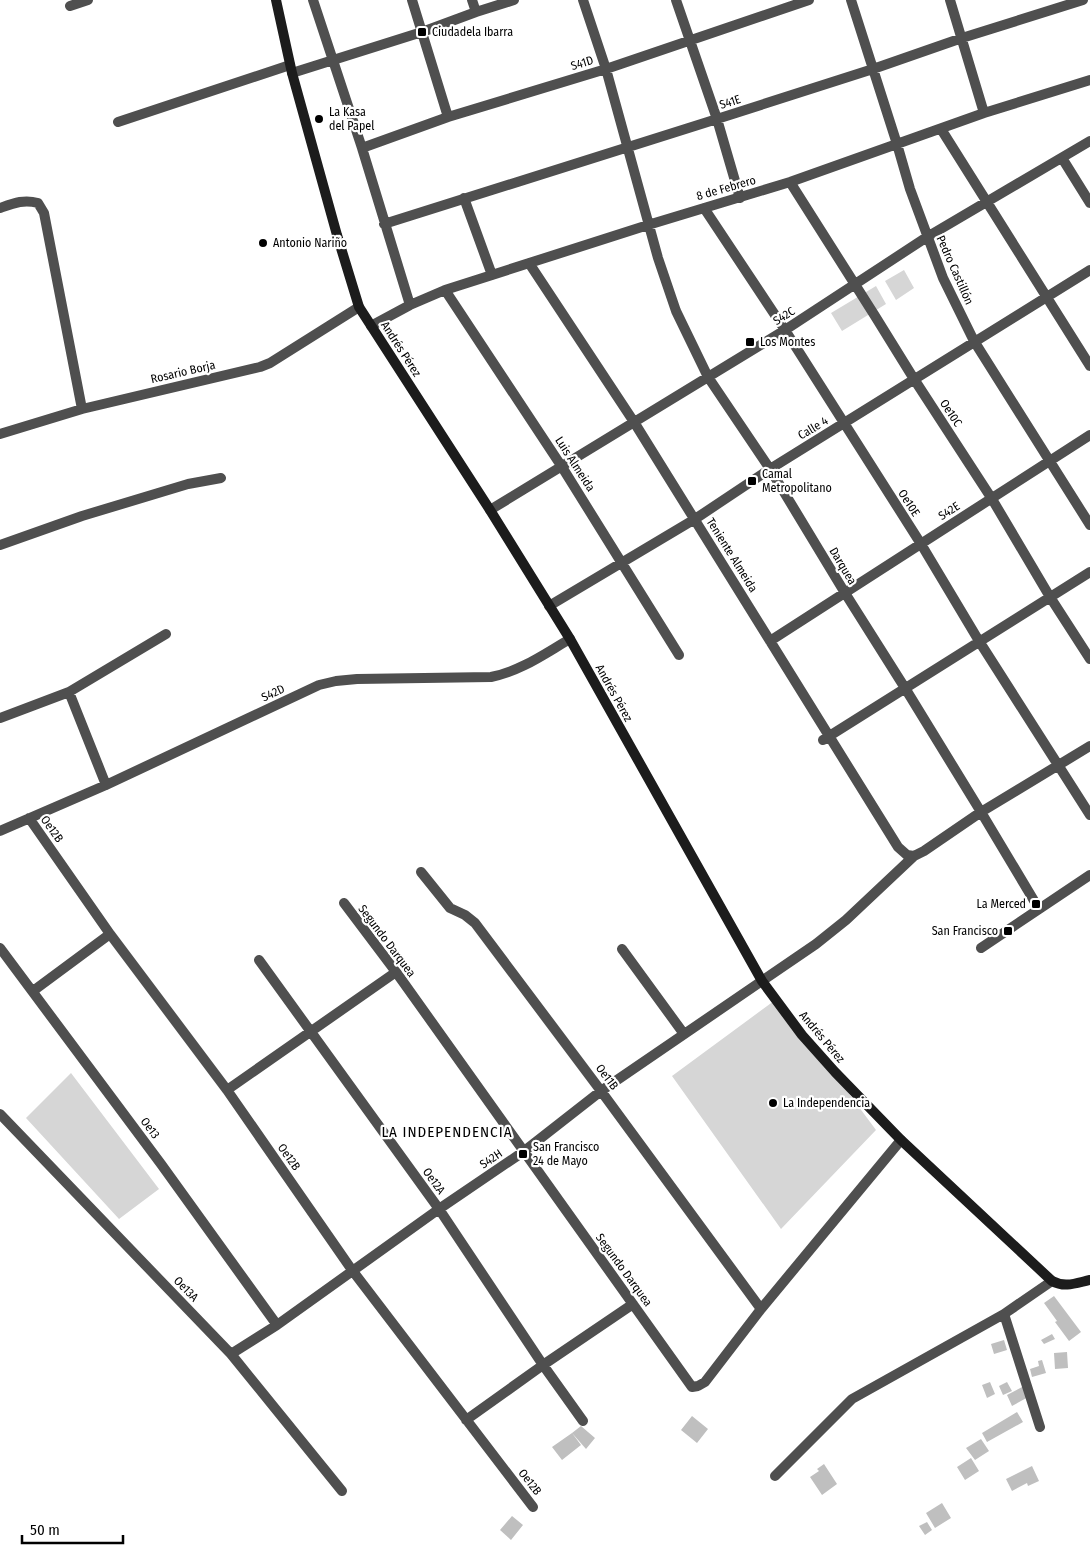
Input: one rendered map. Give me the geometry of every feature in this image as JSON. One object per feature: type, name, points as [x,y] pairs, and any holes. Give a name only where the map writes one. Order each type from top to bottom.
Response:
[{"type":"street","points":[[70,6],[88,0]]},
{"type":"street","name":"Andrés Pérez","points":[[276,0],[291,69],[359,307],[490,510],[570,639],[762,981],[802,1035],[835,1072],[901,1140],[1052,1281]]},
{"type":"street","points":[[313,0],[362,148],[410,305]]},
{"type":"street","points":[[412,0],[448,117]]},
{"type":"street","points":[[472,0],[476,12]]},
{"type":"street","points":[[118,122],[291,69],[333,61],[514,0]]},
{"type":"street","points":[[583,0],[606,69],[648,225]]},
{"type":"street","points":[[676,0],[717,119],[740,198]]},
{"type":"street","name":"S41D","points":[[362,148],[448,117],[606,69],[809,0]]},
{"type":"street","name":"Pedro Castillón","points":[[851,0],[874,68],[910,189],[943,278],[974,341],[1090,525]]},
{"type":"street","points":[[950,0],[984,113]]},
{"type":"street","name":"S41E","points":[[384,224],[627,148],[1083,0]]},
{"type":"street","name":"8 de Febrero","points":[[371,326],[410,305],[445,290],[529,262],[790,182],[984,113],[1090,80]]},
{"type":"street","points":[[941,128],[1090,366]]},
{"type":"street","name":"S42C","points":[[490,510],[784,330],[927,237],[1090,141]]},
{"type":"street","points":[[1062,158],[1090,203]]},
{"type":"street","name":"Oe10C","points":[[790,182],[992,499],[1050,597],[1090,659]]},
{"type":"street","points":[[464,198],[492,275]]},
{"type":"street","points":[[0,208],[29,200],[38,203],[44,213],[82,409]]},
{"type":"street","name":"Oe10E","points":[[704,208],[921,544],[1090,815]]},
{"type":"street","name":"Darquea","points":[[648,225],[676,311],[708,377],[770,469],[1039,909]]},
{"type":"street","name":"Teniente Almeida","points":[[529,262],[695,519],[826,737],[898,847],[907,855],[914,856]]},
{"type":"street","name":"Calle 4","points":[[549,606],[695,519],[770,469],[1090,270]]},
{"type":"street","name":"Luis Almeida","points":[[445,290],[562,467],[679,654]]},
{"type":"street","name":"Rosario Borja","points":[[0,434],[82,409],[260,367],[270,363],[359,307]]},
{"type":"street","name":"S42E","points":[[770,641],[1090,435]]},
{"type":"street","points":[[0,546],[82,516],[180,486],[221,478]]},
{"type":"street","points":[[826,737],[1090,572]]},
{"type":"street","points":[[0,718],[68,692],[166,634]]},
{"type":"street","name":"S42D","points":[[0,831],[106,785],[320,685],[357,679],[498,676],[520,669],[570,639]]},
{"type":"street","points":[[68,692],[106,785]]},
{"type":"street","name":"S42H","points":[[231,1354],[277,1325],[439,1208],[523,1152],[602,1091],[816,944],[846,920],[914,856],[981,812],[1090,746]]},
{"type":"street","name":"Oe12B","points":[[29,818],[110,934],[227,1090],[352,1270],[533,1507]]},
{"type":"street","name":"Oe11B","points":[[421,872],[450,908],[476,923],[602,1091],[761,1309]]},
{"type":"street","points":[[981,948],[1090,875]]},
{"type":"street","name":"Segundo Darquea","points":[[344,904],[396,972],[692,1387],[695,1388],[705,1382],[761,1309],[901,1140]]},
{"type":"street","points":[[33,991],[110,934]]},
{"type":"street","name":"Oe13","points":[[0,948],[161,1164],[277,1325]]},
{"type":"street","points":[[622,949],[684,1034]]},
{"type":"street","name":"Oe12A","points":[[259,960],[439,1208],[543,1365],[583,1421]]},
{"type":"street","points":[[227,1090],[396,972]]},
{"type":"street","name":"Oe13A","points":[[0,1114],[231,1354],[342,1491]]},
{"type":"street","points":[[775,1476],[852,1399],[1004,1314],[1052,1281],[1060,1285],[1067,1285],[1090,1280]]},
{"type":"street","points":[[466,1420],[633,1304]]},
{"type":"street","points":[[1004,1314],[1040,1427]]},
{"type":"shaded area","points":[[904,270],[914,288],[896,300],[885,281]]},
{"type":"shaded area","points":[[876,286],[886,304],[842,331],[831,313]]},
{"type":"shaded area","name":"La Independencia","points":[[778,998],[876,1130],[781,1229],[672,1076]]},
{"type":"shaded area","points":[[71,1073],[159,1189],[119,1219],[26,1118]]},
{"type":"building","points":[[1054,1296],[1081,1332],[1069,1341],[1044,1303]]},
{"type":"building","points":[[1052,1334],[1055,1339],[1044,1344],[1041,1340]]},
{"type":"building","points":[[1004,1340],[1007,1350],[994,1354],[991,1344]]},
{"type":"building","points":[[1067,1352],[1068,1368],[1055,1369],[1054,1353]]},
{"type":"building","points":[[1042,1360],[1046,1373],[1032,1377],[1030,1369],[1039,1366],[1038,1361]]},
{"type":"building","points":[[990,1382],[995,1394],[987,1398],[982,1385]]},
{"type":"building","points":[[1007,1382],[1012,1391],[1003,1395],[999,1386]]},
{"type":"building","points":[[1024,1386],[1030,1396],[1012,1406],[1007,1395]]},
{"type":"building","points":[[1017,1412],[1023,1422],[987,1442],[982,1433]]},
{"type":"building","points":[[692,1416],[708,1429],[697,1443],[681,1430]]},
{"type":"building","points":[[581,1426],[595,1438],[586,1449],[572,1433]]},
{"type":"building","points":[[572,1433],[581,1445],[562,1460],[552,1447]]},
{"type":"building","points":[[981,1439],[989,1451],[975,1460],[966,1448]]},
{"type":"building","points":[[971,1458],[979,1471],[965,1480],[957,1467]]},
{"type":"building","points":[[824,1464],[837,1484],[822,1495],[810,1477],[819,1471],[817,1469]]},
{"type":"building","points":[[1032,1466],[1039,1481],[1028,1486],[1027,1483],[1012,1491],[1006,1479]]},
{"type":"building","points":[[942,1503],[951,1518],[935,1528],[926,1513]]},
{"type":"building","points":[[512,1516],[523,1525],[511,1540],[500,1530]]},
{"type":"building","points":[[927,1522],[932,1530],[925,1535],[919,1526]]},
{"type":"place","name":"Ciudadela Ibarra","points":[[422,32]]},
{"type":"place","name":"La Kasa del Papel","points":[[319,119]]},
{"type":"place","name":"Antonio Nariño","points":[[263,243]]},
{"type":"place","name":"Los Montes","points":[[750,342]]},
{"type":"place","name":"Camal Metropolitano","points":[[752,481]]},
{"type":"place","name":"La Merced","points":[[1036,904]]},
{"type":"place","name":"San Francisco","points":[[1008,931]]},
{"type":"place","name":"La Independencia","points":[[773,1103]]},
{"type":"place","name":"San Francisco 24 de Mayo","points":[[523,1154]]},
{"type":"district","name":"LA INDEPENDENCIA","points":[[447,1132]]}]
